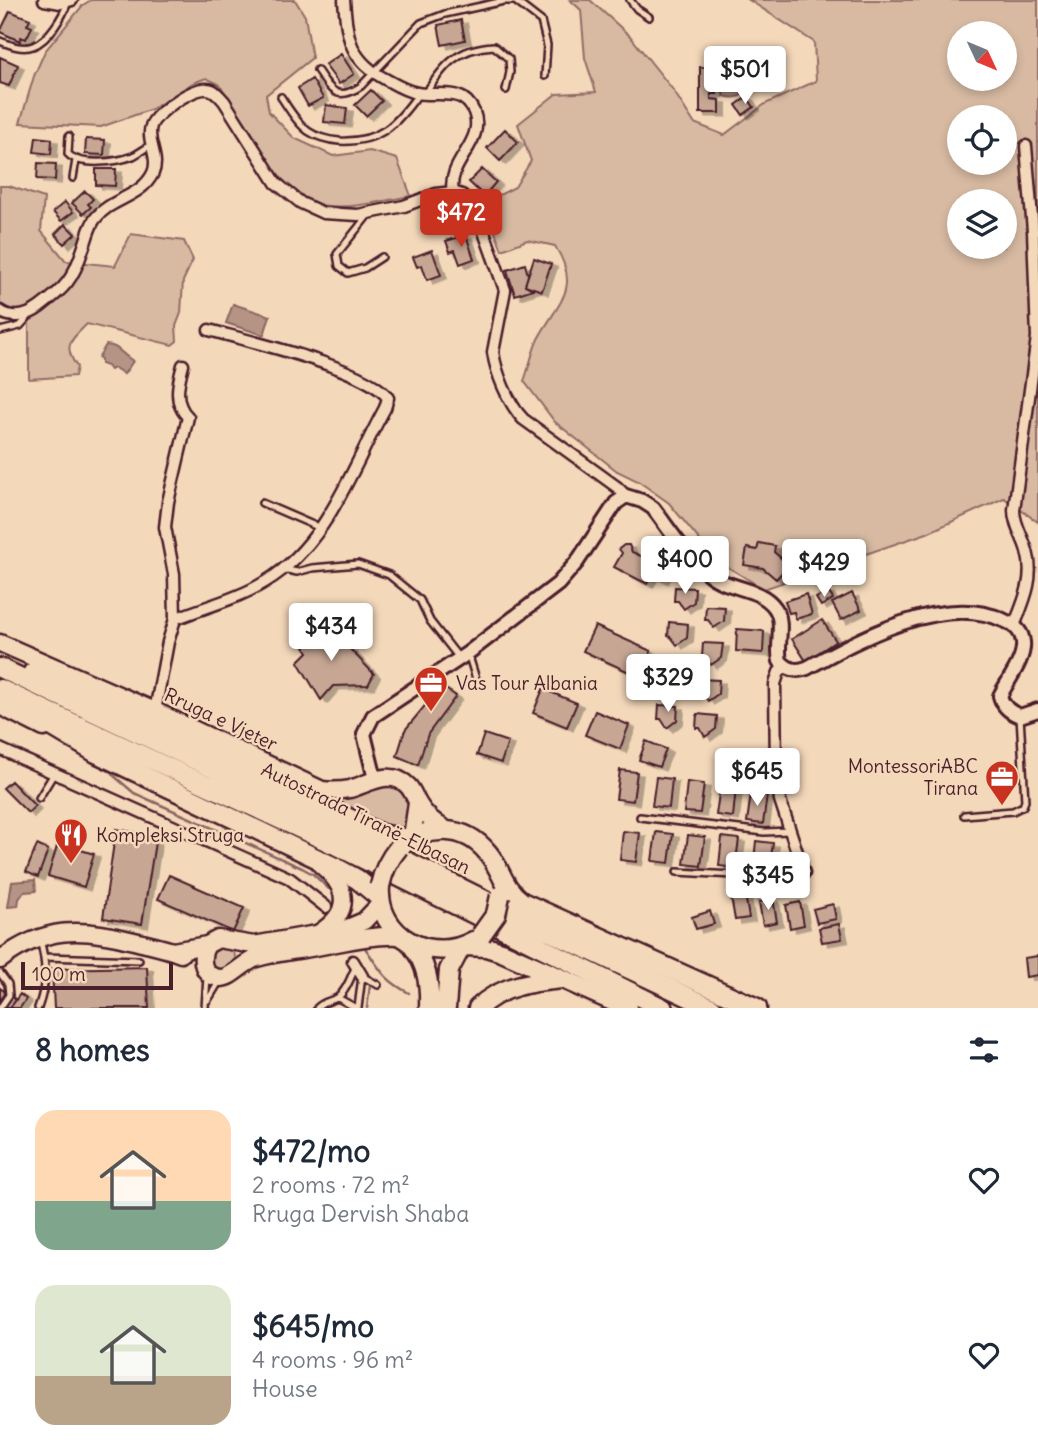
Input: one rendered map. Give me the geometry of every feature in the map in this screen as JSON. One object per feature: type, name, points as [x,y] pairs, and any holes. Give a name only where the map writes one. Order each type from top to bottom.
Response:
[{"type":"highway","points":[[0,658],[153,721],[381,834],[407,841]]},
{"type":"highway","name":"Autostrada Tiranë-Elbasan","points":[[0,668],[712,1008]]},
{"type":"highway","name":"Autostrada Tiranë-Elbasan","points":[[0,689],[333,844],[663,1008]]},
{"type":"highway","points":[[0,696],[96,753]]},
{"type":"highway","points":[[0,705],[357,879],[380,896]]},
{"type":"highway","points":[[429,1008],[428,974],[419,954],[387,919],[380,896],[382,874],[388,860],[407,841],[427,831],[448,831],[468,836],[479,844],[495,864],[499,876],[500,896],[496,914],[481,935],[462,947],[449,970],[446,1008]]},
{"type":"highway","points":[[499,876],[522,902],[757,1008]]},
{"type":"highway","points":[[406,940],[426,950],[443,951],[462,947],[495,949],[628,1008]]},
{"type":"highway","points":[[478,1008],[510,988],[566,979]]},
{"type":"main road","name":"Rruga e Vjeter","points":[[0,643],[322,790],[336,792],[375,779]]},
{"type":"main road","points":[[375,779],[389,777],[402,781],[431,820],[448,831]]},
{"type":"main road","points":[[407,841],[417,803]]},
{"type":"main road","points":[[311,857],[336,878],[343,899],[339,915],[332,925],[317,934]]},
{"type":"main road","points":[[173,951],[207,945],[222,939],[254,945],[353,927],[364,921],[380,896]]},
{"type":"main road","points":[[0,960],[14,949],[40,937],[55,932],[86,931],[173,951],[205,968],[215,977],[232,972],[257,958],[372,937],[406,940]]},
{"type":"main road","points":[[232,972],[240,955],[233,943]]},
{"type":"main road","points":[[205,968],[203,952],[207,945]]},
{"type":"street","points":[[44,0],[70,1]]},
{"type":"street","points":[[344,0],[350,46],[358,59],[373,72],[400,87],[422,94],[454,94],[463,98],[474,113],[474,136],[470,147],[455,167],[451,184],[453,192]]},
{"type":"street","points":[[0,311],[5,315],[31,314],[67,286],[95,218],[106,208],[147,183],[156,165],[149,132],[152,122],[159,114],[189,94],[208,89],[217,92],[276,183],[307,207],[323,213],[369,214],[404,206],[436,194],[453,192],[463,195],[475,207],[505,290],[493,352],[494,361],[513,407],[523,419],[626,496],[653,508],[707,573],[727,585],[763,596],[775,607],[779,615],[780,661],[785,666],[799,671],[858,640],[937,614],[968,612],[1000,619],[1014,625],[1020,632],[1023,642],[1021,654],[1000,696],[1007,709],[1020,716],[1038,710]]},
{"type":"street","points":[[1014,625],[1031,575],[1028,553],[1014,520],[1014,510],[1037,337],[1033,231],[1026,146]]},
{"type":"street","points":[[175,619],[242,593],[283,569],[320,528],[388,398],[375,385],[337,368],[209,330]]},
{"type":"street","points":[[155,712],[175,619],[174,574],[165,527],[168,502],[188,417],[182,411],[177,389],[183,365]]},
{"type":"street","points":[[375,779],[364,734],[373,716],[464,656],[547,594],[564,578],[616,503],[626,496]]},
{"type":"street","points":[[785,666],[779,672],[775,684],[776,771],[780,800],[804,873]]},
{"type":"street","points":[[0,749],[289,878],[326,907]]},
{"type":"lane","points":[[630,0],[649,17]]},
{"type":"lane","points":[[0,41],[20,48],[35,46],[64,14],[70,1]]},
{"type":"lane","points":[[317,70],[331,90],[350,94],[361,86],[421,23],[445,14],[515,1],[541,21],[547,45],[545,76]]},
{"type":"lane","points":[[281,97],[299,123],[309,132],[324,140],[347,141],[372,138],[387,130],[457,55],[476,47],[494,46],[509,59],[510,72],[506,90]]},
{"type":"lane","points":[[69,136],[68,155],[76,160],[91,162],[123,159],[152,144]]},
{"type":"lane","points":[[73,178],[76,160]]},
{"type":"lane","points":[[369,214],[337,254],[339,266],[348,273],[365,268],[382,257]]},
{"type":"lane","points":[[0,331],[20,327],[31,314]]},
{"type":"lane","points":[[262,503],[320,528]]},
{"type":"lane","points":[[283,569],[297,572],[358,564],[389,575],[420,600],[430,621],[464,656],[476,679]]},
{"type":"lane","points":[[964,815],[1013,811],[1023,806],[1025,801],[1020,716]]},
{"type":"lane","points":[[39,797],[55,772]]},
{"type":"lane","points":[[640,817],[764,832],[789,831]]},
{"type":"lane","points":[[677,872],[792,878],[799,878],[804,873]]},
{"type":"lane","points":[[38,1008],[47,977],[40,937]]},
{"type":"lane","points":[[45,957],[139,960]]},
{"type":"lane","points":[[205,968],[205,1007]]},
{"type":"lane","points":[[357,968],[378,985]]},
{"type":"lane","points":[[338,998],[357,968]]},
{"type":"lane","points":[[317,1008],[325,1001],[338,998],[357,1008],[357,968]]},
{"type":"lane","points":[[205,1007],[211,992],[232,972]]},
{"type":"lane","points":[[0,973],[8,984],[9,995],[0,1008]]},
{"type":"shaded area","points":[[91,0],[295,0],[305,16],[312,58],[266,95],[269,112],[294,138],[333,156],[370,151],[397,159],[411,196],[343,206],[320,205],[305,199],[276,172],[219,84],[206,78],[193,83],[152,109],[101,127],[20,123],[34,76],[45,51],[83,5]]},
{"type":"shaded area","points":[[570,0],[590,0],[630,36],[673,90],[694,123],[724,135],[765,104],[816,81],[814,42],[749,0],[1038,0],[1038,522],[1004,498],[927,533],[764,589],[716,560],[669,503],[638,481],[617,471],[555,422],[524,381],[538,339],[564,295],[567,273],[555,246],[527,240],[502,250],[484,203],[515,187],[531,161],[518,124],[556,94],[596,92],[585,58],[581,10]]},
{"type":"shaded area","points":[[738,65],[746,71],[741,88],[744,92],[738,97],[724,96],[722,90],[731,85],[734,78],[731,70]]},
{"type":"shaded area","points":[[0,186],[9,186],[44,198],[41,231],[66,261],[115,266],[131,234],[184,241],[193,260],[183,281],[181,313],[176,326],[177,341],[172,345],[87,324],[70,343],[70,353],[77,367],[75,376],[29,379],[29,324],[0,320]]},
{"type":"shaded area","points":[[233,304],[270,316],[264,335],[226,323]]},
{"type":"shaded area","points":[[106,345],[117,348],[133,361],[124,374],[101,364],[101,359],[98,358]]},
{"type":"shaded area","points":[[388,782],[403,789],[410,805],[407,825],[394,831],[320,798],[346,797]]},
{"type":"shaded area","points":[[35,880],[36,891],[24,892],[18,906],[8,907],[12,882]]},
{"type":"shaded area","points":[[222,945],[231,949],[235,958],[231,967],[222,971],[213,967],[209,958],[213,949]]},
{"type":"building","points":[[10,11],[30,19],[27,25],[32,27],[26,39],[21,37],[20,41],[0,32]]},
{"type":"building","points":[[461,20],[465,40],[442,45],[438,25]]},
{"type":"building","points":[[341,54],[354,74],[339,84],[325,65]]},
{"type":"building","points":[[0,57],[18,65],[9,86],[0,83]]},
{"type":"building","points":[[700,67],[718,67],[721,73],[717,82],[717,94],[711,94],[711,99],[720,100],[720,113],[700,113]]},
{"type":"building","points":[[312,79],[323,98],[308,106],[298,88]]},
{"type":"building","points":[[371,90],[382,101],[366,116],[355,105]]},
{"type":"building","points":[[747,97],[754,107],[743,115],[736,105]]},
{"type":"building","points":[[326,105],[347,108],[345,124],[324,122]]},
{"type":"building","points":[[505,129],[518,142],[500,161],[487,148]]},
{"type":"building","points":[[36,137],[52,139],[51,154],[34,152]]},
{"type":"building","points":[[86,139],[105,140],[104,155],[85,154]]},
{"type":"building","points":[[38,163],[56,164],[55,180],[37,179]]},
{"type":"building","points":[[96,169],[116,169],[115,186],[96,185]]},
{"type":"building","points":[[482,169],[496,182],[484,196],[469,182]]},
{"type":"building","points":[[85,191],[93,199],[88,204],[91,207],[83,214],[72,203]]},
{"type":"building","points":[[65,202],[73,212],[61,221],[53,212]]},
{"type":"building","points":[[65,224],[75,234],[64,244],[55,234]]},
{"type":"building","points":[[466,235],[474,259],[460,264],[455,250],[450,252],[446,241]]},
{"type":"building","points":[[432,250],[441,275],[427,280],[422,265],[417,267],[413,257]]},
{"type":"building","points":[[534,258],[551,264],[542,291],[525,285]]},
{"type":"building","points":[[525,264],[528,275],[525,285],[533,289],[515,295],[507,270]]},
{"type":"building","points":[[759,543],[775,546],[774,552],[789,565],[776,579],[763,568],[744,565],[747,548],[757,550]]},
{"type":"building","points":[[629,545],[632,552],[643,557],[646,551],[662,559],[657,569],[666,573],[662,580],[652,575],[647,584],[614,567],[622,553],[619,549]]},
{"type":"building","points":[[675,587],[695,588],[694,602],[684,609],[678,601],[674,601]]},
{"type":"building","points":[[828,591],[833,599],[821,606],[816,598]]},
{"type":"building","points":[[852,593],[861,610],[841,620],[832,603]]},
{"type":"building","points":[[806,594],[812,614],[796,619],[794,612],[789,613],[785,601]]},
{"type":"building","points":[[706,606],[725,607],[724,621],[714,628],[705,620]]},
{"type":"building","points":[[822,620],[836,641],[806,661],[792,639]]},
{"type":"building","points":[[314,622],[350,649],[374,674],[368,685],[333,686],[321,700],[298,662],[308,652],[304,646],[307,642],[300,638]]},
{"type":"building","points":[[669,622],[688,624],[687,638],[677,645],[668,636]]},
{"type":"building","points":[[595,626],[651,651],[640,677],[583,651]]},
{"type":"building","points":[[737,629],[764,631],[763,653],[736,651]]},
{"type":"building","points":[[703,643],[723,644],[721,658],[711,665],[702,657]]},
{"type":"building","points":[[664,661],[684,663],[683,677],[673,684],[667,675],[663,675]]},
{"type":"building","points":[[699,679],[719,680],[718,694],[708,701],[702,693],[698,693]]},
{"type":"building","name":"Vas Tour Albania","points":[[441,686],[456,696],[428,734],[418,765],[397,756],[405,730]]},
{"type":"building","points":[[543,689],[577,703],[567,727],[533,713]]},
{"type":"building","points":[[659,705],[678,706],[677,720],[667,728],[661,719],[658,719]]},
{"type":"building","points":[[595,711],[629,725],[620,749],[585,735]]},
{"type":"building","points":[[697,714],[717,716],[716,729],[705,737],[700,728],[696,728]]},
{"type":"building","points":[[484,734],[508,742],[501,763],[477,755]]},
{"type":"building","points":[[646,741],[666,749],[659,767],[639,760]]},
{"type":"building","points":[[735,764],[758,769],[755,787],[732,782]]},
{"type":"building","points":[[620,770],[637,772],[633,801],[616,799]]},
{"type":"building","points":[[656,777],[672,779],[669,808],[652,806]]},
{"type":"building","points":[[11,781],[35,806],[28,813],[3,788]]},
{"type":"building","points":[[687,782],[704,784],[700,813],[684,812]]},
{"type":"building","points":[[720,786],[736,788],[733,817],[716,815]]},
{"type":"building","points":[[751,793],[767,795],[763,824],[747,822]]},
{"type":"building","points":[[116,829],[156,836],[142,924],[103,918]]},
{"type":"building","points":[[623,831],[640,833],[636,862],[620,860]]},
{"type":"building","points":[[656,832],[673,834],[669,863],[652,861]]},
{"type":"building","points":[[688,835],[705,837],[701,866],[684,864]]},
{"type":"building","points":[[722,837],[739,839],[735,868],[719,866]]},
{"type":"building","points":[[756,841],[773,843],[769,872],[753,870]]},
{"type":"building","name":"Kompleksi Struga","points":[[58,843],[94,854],[84,887],[48,876]]},
{"type":"building","points":[[37,845],[48,850],[38,877],[26,872]]},
{"type":"building","points":[[169,875],[244,908],[233,932],[158,899]]},
{"type":"building","points":[[745,894],[749,918],[735,920],[731,897]]},
{"type":"building","points":[[773,899],[777,922],[763,925],[759,902]]},
{"type":"building","points":[[800,902],[804,925],[790,928],[786,905]]},
{"type":"building","points":[[833,904],[836,919],[817,923],[813,909]]},
{"type":"building","points":[[710,911],[714,924],[696,929],[692,917]]},
{"type":"building","points":[[839,924],[842,939],[822,942],[819,928]]},
{"type":"building","points":[[1038,956],[1038,975],[1026,977],[1024,958]]},
{"type":"building","points":[[147,967],[149,1008],[54,1008],[52,969]]},
{"type":"building","points":[[0,988],[16,1000],[10,1008],[0,1008]]},
{"type":"building","points":[[20,994],[26,999],[20,1008],[10,1008]]},
{"type":"waterway","points":[[108,766],[113,775],[134,793],[302,868],[329,889]]},
{"type":"waterway","points":[[363,945],[387,977],[409,993]]},
{"type":"waterway","points":[[367,1008],[370,986]]},
{"type":"place","name":"Vas Tour Albania","points":[[431,713]]},
{"type":"place","name":"MontessoriABC Tirana","points":[[1002,807]]},
{"type":"place","name":"Kompleksi Struga","points":[[71,865]]}]
